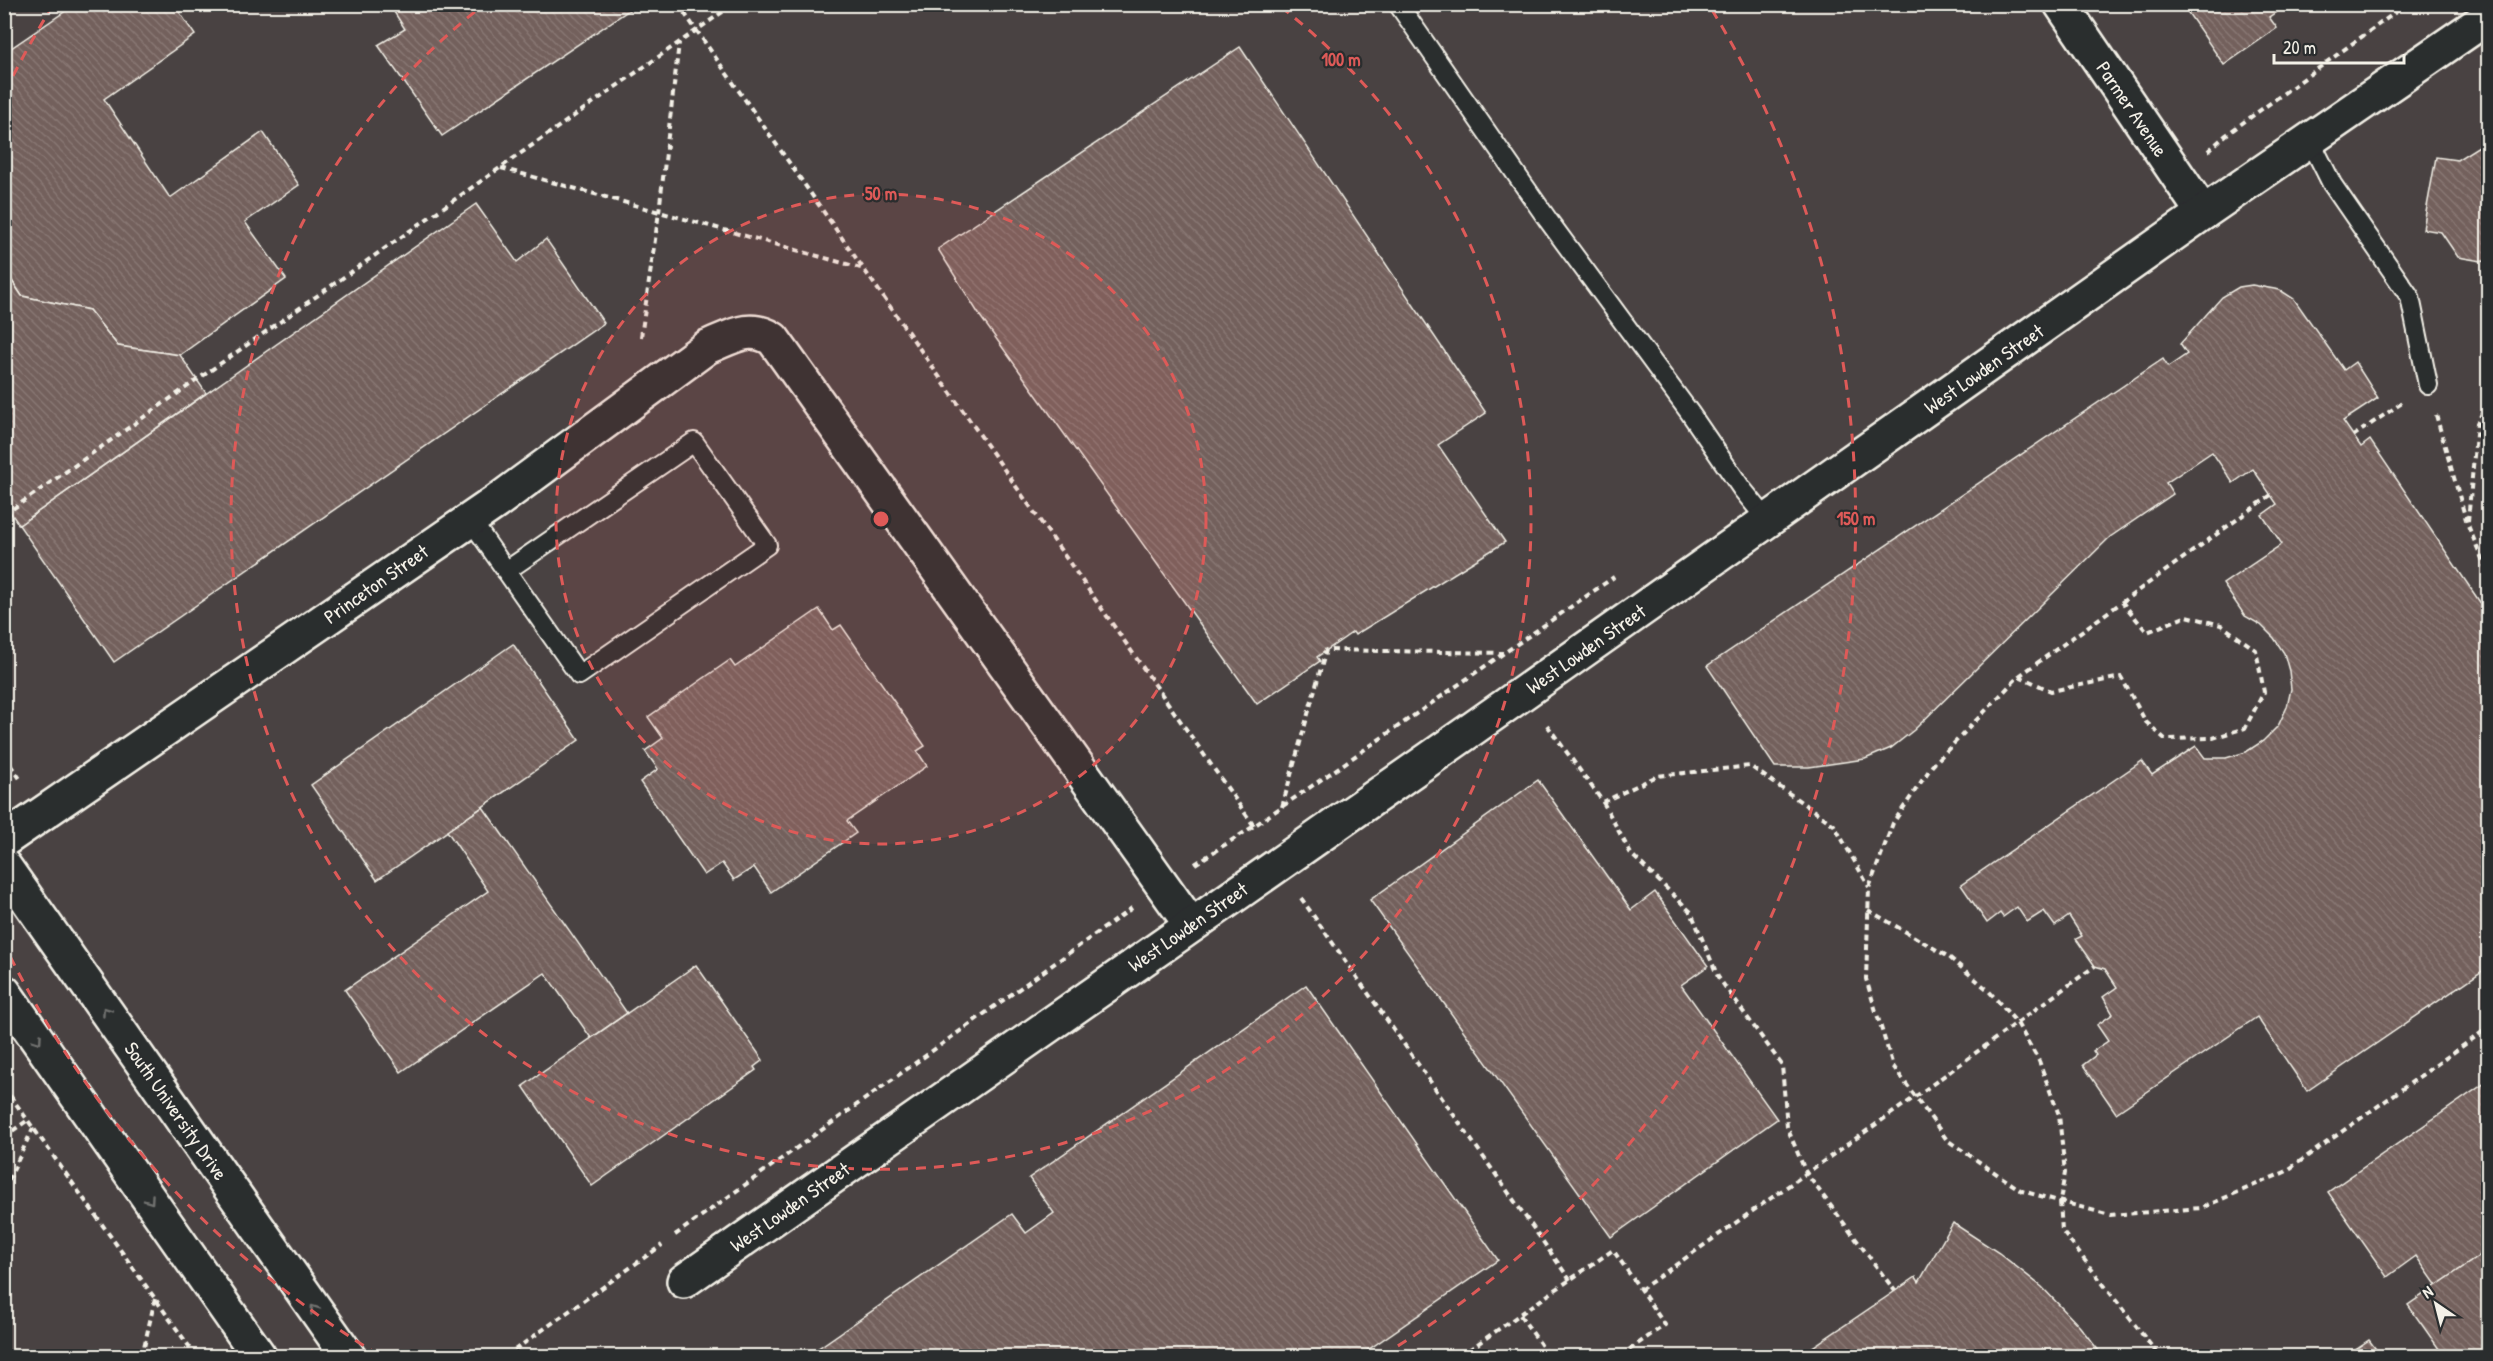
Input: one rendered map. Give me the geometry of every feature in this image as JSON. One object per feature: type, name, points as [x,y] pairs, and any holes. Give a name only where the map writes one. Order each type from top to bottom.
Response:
[{"type":"street","name":"Parmer Avenue","points":[[2061,4],[2203,213]]},
{"type":"street","name":"West Lowden Street","points":[[684,1281],[2203,213],[2488,17]]},
{"type":"street","name":"Princeton Street","points":[[4,840],[470,519],[707,347],[748,331],[761,331],[773,339],[1164,885]]},
{"type":"street","name":"South University Drive","points":[[4,866],[348,1356]]},
{"type":"street","points":[[1164,885],[1191,925]]},
{"type":"street","points":[[4,992],[259,1356]]},
{"type":"lane","points":[[1398,4],[1548,220],[1690,413],[1742,489],[1768,521]]},
{"type":"lane","points":[[2310,140],[2332,184],[2410,297],[2428,385]]},
{"type":"lane","points":[[470,519],[506,571],[579,675],[767,545],[693,442],[506,571]]},
{"type":"path","points":[[678,4],[1254,826]]},
{"type":"path","points":[[4,514],[735,4]]},
{"type":"path","points":[[2179,177],[2226,135],[2408,4]]},
{"type":"path","points":[[640,337],[659,212],[679,43]]},
{"type":"path","points":[[500,168],[862,268]]},
{"type":"path","points":[[2353,436],[2428,385],[2468,523],[2488,573]]},
{"type":"path","points":[[2468,523],[2477,423],[2488,402]]},
{"type":"path","points":[[2271,495],[2019,676],[1932,766],[1893,823],[1869,888],[1866,979],[1893,1066],[1947,1140],[2022,1191],[2110,1215],[2201,1208],[2285,1172],[2488,1028]]},
{"type":"path","points":[[506,1356],[1164,885],[1281,808],[1620,573]]},
{"type":"path","points":[[2019,676],[2051,691],[2121,677],[2146,722],[2165,739],[2213,738],[2245,728],[2264,692],[2256,650],[2221,625],[2187,616],[2147,632],[2122,602]]},
{"type":"path","points":[[1281,808],[1326,650],[1504,653]]},
{"type":"path","points":[[1547,725],[1603,802],[1630,854],[1691,912],[1718,977],[1782,1065],[1787,1128],[1806,1173],[1895,1291]]},
{"type":"path","points":[[1603,802],[1657,776],[1750,766],[1834,825],[1869,888]]},
{"type":"path","points":[[1301,898],[1570,1280]]},
{"type":"path","points":[[1868,910],[1949,957],[1988,990],[2017,1023],[2039,1061],[2059,1115],[2065,1173],[2060,1201],[2062,1231],[2159,1356]]},
{"type":"path","points":[[1640,1290],[1915,1097],[2095,966]]},
{"type":"path","points":[[4,1087],[196,1356]]},
{"type":"path","points":[[4,1137],[28,1120]]},
{"type":"path","points":[[4,1190],[33,1127]]},
{"type":"path","points":[[1460,1356],[1613,1250],[1665,1325],[1620,1356]]},
{"type":"path","points":[[142,1356],[155,1299]]},
{"type":"path","points":[[1520,1315],[1549,1356]]},
{"type":"shaded area","points":[[5,5],[2488,5],[2488,1356],[5,1356]]},
{"type":"building","points":[[76,4],[186,4],[178,10],[195,35],[104,99],[170,198],[263,132],[299,185],[245,222],[286,279],[180,355],[118,346],[89,310],[22,296],[4,269],[4,53]]},
{"type":"building","points":[[389,4],[638,4],[442,136],[378,45],[405,29]]},
{"type":"building","points":[[2182,4],[2288,4],[2269,17],[2277,28],[2224,65]]},
{"type":"building","points":[[1240,47],[1486,413],[1438,445],[1505,542],[1355,635],[1353,632],[1317,657],[1320,661],[1257,704],[980,316],[938,249]]},
{"type":"building","points":[[2479,146],[2488,147],[2488,262],[2458,257],[2441,232],[2423,229],[2436,157],[2457,160]]},
{"type":"building","points":[[476,204],[517,262],[546,239],[604,323],[114,662],[19,525]]},
{"type":"building","points":[[4,269],[22,296],[89,310],[118,346],[180,355],[206,393],[19,525],[4,503]]},
{"type":"building","points":[[2252,285],[2280,290],[2294,299],[2344,370],[2355,362],[2378,398],[2343,421],[2361,447],[2370,440],[2488,614],[2488,967],[2307,1091],[2257,1017],[2116,1113],[2083,1065],[2096,1055],[2093,1051],[2108,1041],[2097,1025],[2113,1014],[2103,997],[2117,987],[2105,969],[2095,966],[2076,939],[2082,936],[2069,916],[2055,926],[2044,911],[2027,922],[2017,907],[2003,917],[2000,913],[1987,923],[1961,885],[2142,761],[2152,775],[2196,746],[2205,758],[2226,758],[2246,752],[2263,741],[2278,726],[2287,707],[2291,689],[2284,653],[2261,625],[2245,616],[2223,584],[2282,544],[2262,515],[2277,504],[2253,469],[2233,483],[2212,452],[2166,483],[2173,494],[2110,537],[1914,730],[1891,748],[1865,759],[1809,767],[1775,767],[1707,666],[2163,359],[2168,367],[2187,354],[2180,344],[2222,297],[2239,287]]},
{"type":"building","points":[[819,609],[833,630],[841,625],[925,746],[917,751],[927,766],[847,821],[856,833],[771,892],[754,867],[734,880],[722,863],[704,875],[640,782],[658,769],[645,751],[663,738],[648,717],[730,660],[735,667]]},
{"type":"building","points":[[513,644],[579,740],[377,880],[311,785]]},
{"type":"building","points":[[1538,780],[1631,910],[1655,892],[1708,966],[1681,985],[1777,1119],[1611,1237],[1370,900]]},
{"type":"building","points":[[483,807],[627,1013],[591,1038],[545,973],[401,1072],[345,990],[488,891],[447,831]]},
{"type":"building","points":[[696,965],[763,1060],[754,1067],[756,1070],[592,1186],[523,1086]]},
{"type":"building","points":[[1306,985],[1498,1260],[1359,1356],[807,1356],[1012,1214],[1026,1233],[1054,1213],[1029,1178]]},
{"type":"building","points":[[2488,1081],[2488,1250],[2437,1286],[2416,1256],[2387,1277],[2328,1192]]},
{"type":"building","points":[[1953,1223],[1999,1253],[2042,1287],[2080,1327],[2103,1356],[1792,1356],[1808,1350],[1916,1277],[1919,1282]]},
{"type":"building","points":[[2488,1250],[2488,1356],[2444,1356],[2408,1305]]},
{"type":"building","points":[[2369,1340],[2381,1356],[2345,1356]]}]
